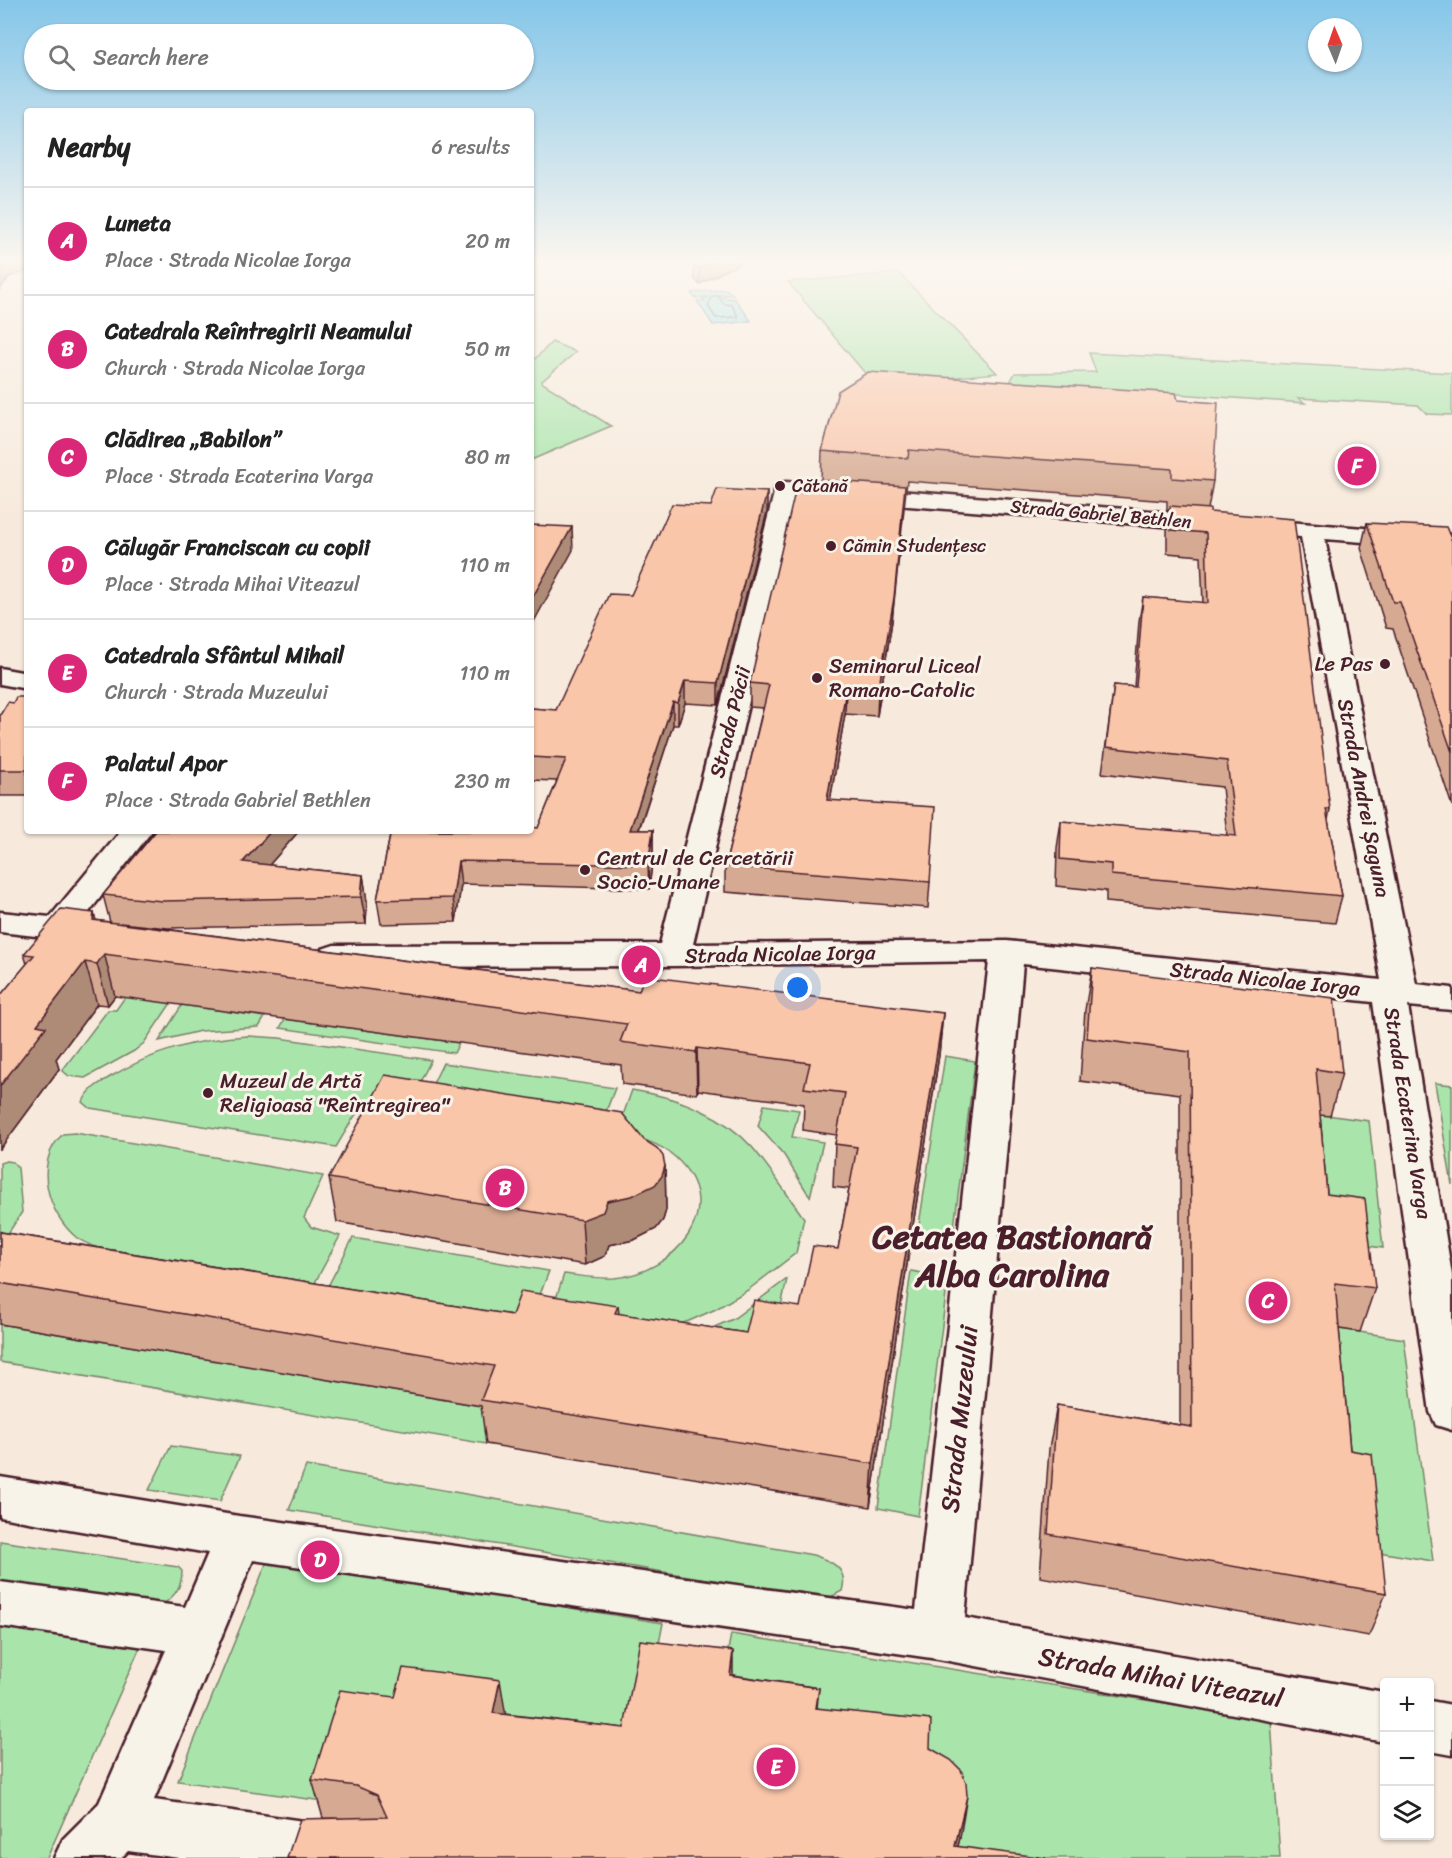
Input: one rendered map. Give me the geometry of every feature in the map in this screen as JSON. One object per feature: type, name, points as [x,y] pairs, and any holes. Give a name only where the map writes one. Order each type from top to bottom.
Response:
[{"type":"street","name":"Strada Gabriel Bethlen","points":[[786,489],[1452,542]]},
{"type":"street","name":"Strada Păcii","points":[[674,955],[786,489]]},
{"type":"street","name":"Strada Andrei Șaguna","points":[[1312,532],[1395,993]]},
{"type":"street","points":[[0,676],[24,680]]},
{"type":"street","points":[[58,929],[135,834]]},
{"type":"street","points":[[0,922],[117,936]]},
{"type":"street","name":"Strada Nicolae Iorga","points":[[306,956],[1007,951],[1452,999]]},
{"type":"street","name":"Strada Muzeului","points":[[938,1636],[1007,951]]},
{"type":"street","name":"Strada Ecaterina Varga","points":[[1395,993],[1452,1412]]},
{"type":"street","name":"Strada Mihai Viteazul","points":[[0,1497],[239,1537],[938,1636],[1380,1717]]},
{"type":"street","points":[[239,1537],[199,1632],[100,1840],[367,1858]]},
{"type":"street","points":[[0,1604],[199,1632]]},
{"type":"street","points":[[1434,1727],[1452,1730]]},
{"type":"green space","points":[[545,349],[568,349],[576,352],[541,382],[611,426],[534,459],[534,360]]},
{"type":"green space","points":[[844,349],[973,349],[997,373],[875,385]]},
{"type":"green space","points":[[1089,353],[1452,373],[1452,415],[1427,414],[1418,405],[1298,398],[1305,403],[1010,382],[1015,373],[1096,372]]},
{"type":"green space","points":[[125,997],[171,1003],[144,1043],[134,1051],[85,1078],[69,1076],[63,1071],[64,1068],[108,1010],[116,1010]]},
{"type":"green space","points":[[182,1005],[265,1017],[259,1027],[200,1031],[159,1041]]},
{"type":"green space","points":[[285,1019],[459,1043],[454,1053],[280,1028]]},
{"type":"green space","points":[[248,1036],[279,1038],[431,1060],[408,1106],[369,1105],[356,1114],[336,1147],[90,1108],[83,1102],[91,1090],[102,1082],[160,1053],[194,1043]]},
{"type":"green space","points":[[945,1056],[975,1061],[953,1235],[942,1241],[917,1238]]},
{"type":"green space","points":[[443,1063],[615,1088],[597,1135],[421,1108]]},
{"type":"green space","points":[[1435,1083],[1452,1085],[1452,1185]]},
{"type":"green space","points":[[632,1090],[665,1097],[697,1108],[740,1135],[752,1147],[804,1218],[796,1253],[748,1290],[716,1309],[661,1330],[548,1323],[564,1274],[614,1278],[636,1273],[657,1264],[675,1251],[688,1235],[696,1216],[698,1197],[691,1177],[675,1157],[655,1144],[617,1132]]},
{"type":"green space","points":[[764,1105],[799,1110],[792,1137],[823,1142],[810,1197],[784,1155],[758,1126]]},
{"type":"green space","points":[[1305,1112],[1369,1121],[1383,1248],[1314,1238]]},
{"type":"green space","points":[[75,1133],[323,1176],[304,1218],[311,1227],[340,1236],[311,1290],[107,1252],[77,1238],[67,1228],[58,1216],[48,1188],[46,1173],[48,1159],[54,1146],[63,1134]]},
{"type":"green space","points":[[13,1162],[18,1168],[22,1212],[0,1246],[0,1163]]},
{"type":"green space","points":[[353,1238],[549,1271],[531,1318],[325,1292]]},
{"type":"green space","points":[[911,1271],[938,1279],[945,1288],[946,1294],[918,1516],[878,1508]]},
{"type":"green space","points":[[787,1279],[773,1343],[705,1331],[733,1319]]},
{"type":"green space","points":[[0,1324],[499,1409],[486,1444],[0,1362]]},
{"type":"green space","points":[[1321,1326],[1404,1339],[1433,1561],[1361,1549]]},
{"type":"green space","points":[[171,1446],[240,1456],[220,1501],[149,1490]]},
{"type":"green space","points":[[306,1466],[813,1555],[837,1567],[841,1571],[844,1583],[842,1591],[827,1599],[289,1510]]},
{"type":"green space","points":[[0,1541],[178,1567],[182,1571],[180,1583],[172,1596],[159,1607],[0,1585]]},
{"type":"green space","points":[[268,1559],[663,1623],[651,1684],[627,1771],[330,1802],[178,1781]]},
{"type":"green space","points":[[0,1615],[145,1636],[47,1858],[0,1858]]},
{"type":"green space","points":[[731,1634],[1271,1720],[1280,1858],[950,1858],[957,1849],[960,1838],[720,1693]]},
{"type":"building","points":[[868,372],[1176,393],[1178,400],[1218,403],[1213,481],[1172,478],[1172,469],[909,450],[908,458],[822,451],[838,391]]},
{"type":"building","points":[[808,481],[905,486],[894,598],[878,692],[846,690],[827,800],[935,807],[930,882],[725,866],[769,685],[750,683],[795,492],[803,493]]},
{"type":"building","points":[[717,489],[767,492],[718,683],[685,681],[678,703],[673,702],[630,830],[653,830],[648,865],[458,861],[453,898],[377,900],[390,834],[534,834],[534,827],[538,828],[566,759],[534,757],[534,708],[556,710],[609,594],[631,595],[672,504],[711,506]]},
{"type":"building","points":[[1170,506],[1294,519],[1330,809],[1326,809],[1342,896],[1111,875],[1111,864],[1060,859],[1061,821],[1236,836],[1227,761],[1106,747],[1114,685],[1136,687],[1143,597],[1208,603],[1206,533],[1171,530]]},
{"type":"building","points":[[1367,523],[1446,527],[1452,541],[1452,752],[1400,602],[1393,602]]},
{"type":"building","points":[[534,525],[572,527],[534,595]]},
{"type":"building","points":[[16,697],[24,697],[24,770],[0,770],[0,715],[8,702],[13,703]]},
{"type":"building","points":[[154,834],[268,834],[243,862],[363,875],[361,897],[162,901],[103,895]]},
{"type":"building","points":[[61,909],[94,913],[93,920],[639,991],[644,976],[943,1013],[873,1464],[481,1400],[494,1366],[0,1283],[0,1232],[512,1315],[521,1291],[618,1306],[615,1313],[746,1333],[754,1300],[800,1307],[813,1246],[838,1249],[857,1147],[835,1144],[845,1093],[804,1088],[810,1063],[697,1048],[696,1052],[620,1042],[627,1024],[104,954],[97,964],[85,962],[37,1025],[46,1027],[0,1086],[0,996],[34,955],[24,954]]},
{"type":"building","points":[[1092,968],[1334,998],[1342,1073],[1316,1069],[1327,1194],[1365,1199],[1375,1288],[1335,1283],[1350,1450],[1372,1454],[1386,1593],[1048,1534],[1057,1405],[1192,1427],[1190,1052],[1087,1038]]},
{"type":"building","points":[[385,1075],[622,1113],[644,1140],[657,1148],[663,1156],[665,1166],[662,1176],[655,1185],[632,1196],[607,1201],[603,1212],[582,1220],[329,1178]]},
{"type":"building","points":[[640,1640],[733,1651],[730,1675],[819,1688],[816,1708],[931,1720],[930,1748],[951,1760],[961,1770],[966,1782],[967,1796],[955,1846],[1046,1858],[287,1858],[300,1819],[387,1817],[377,1795],[356,1786],[312,1780],[340,1690],[395,1697],[403,1668],[500,1680],[493,1713],[624,1728]]},
{"type":"place","name":"Palatul Apor","points":[[1357,466]]},
{"type":"place","name":"Cătană","points":[[780,486]]},
{"type":"place","name":"Cămin Studențesc","points":[[831,546]]},
{"type":"place","name":"Le Pas","points":[[1385,664]]},
{"type":"place","name":"Seminarul Liceal Romano-Catolic","points":[[817,678]]},
{"type":"place","name":"Centrul de Cercetării Socio-Umane","points":[[585,870]]},
{"type":"place","name":"Luneta","points":[[641,965]]},
{"type":"place","name":"Muzeul de Artă Religioasă \"Reîntregirea\"","points":[[208,1093]]},
{"type":"place","name":"Catedrala Reîntregirii Neamului","points":[[505,1188]]},
{"type":"place","name":"Clădirea „Babilon”","points":[[1268,1301]]},
{"type":"place","name":"Călugăr Franciscan cu copii","points":[[320,1560]]},
{"type":"place","name":"Catedrala Sfântul Mihail","points":[[776,1767]]},
{"type":"district","name":"Cetatea Bastionară Alba Carolina","points":[[1012,1255]]}]
